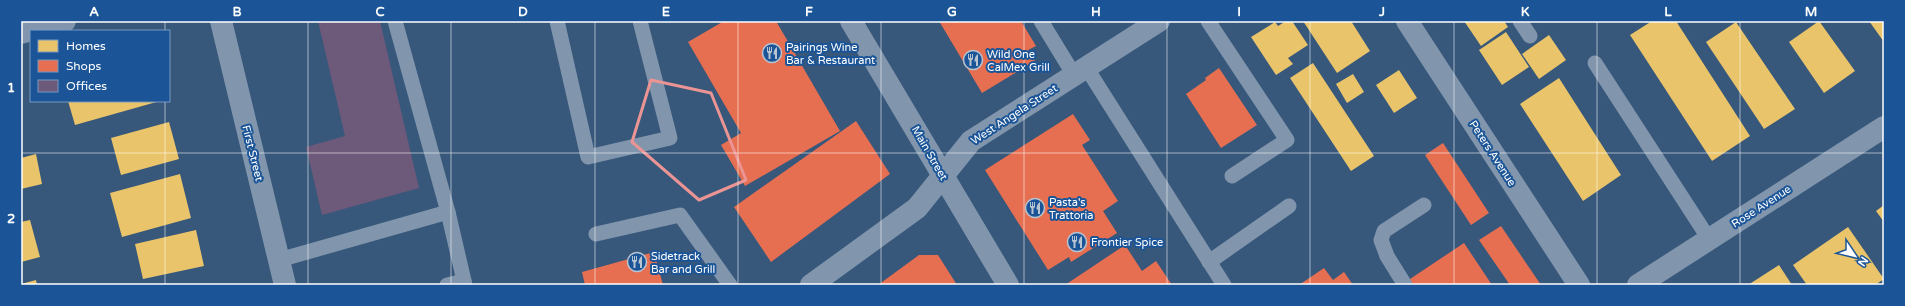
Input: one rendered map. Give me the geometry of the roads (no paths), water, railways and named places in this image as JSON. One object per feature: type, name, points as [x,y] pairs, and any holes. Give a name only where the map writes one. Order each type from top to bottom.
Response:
[{"type":"street","points":[[35,30],[65,21]]},
{"type":"street","name":"First Street","points":[[221,21],[285,285]]},
{"type":"street","name":"Main Street","points":[[851,21],[1008,285]]},
{"type":"street","name":"Peters Avenue","points":[[1407,21],[1579,285]]},
{"type":"street","name":"West Angela Street","points":[[811,285],[917,208],[971,141],[1080,71],[1148,24]]},
{"type":"street","name":"Rose Avenue","points":[[1638,285],[1884,127]]},
{"type":"lane","points":[[395,21],[448,212],[464,283],[447,285]]},
{"type":"lane","points":[[557,21],[588,157],[670,138],[640,21]]},
{"type":"lane","points":[[1041,21],[1080,71],[1224,285]]},
{"type":"lane","points":[[1208,21],[1287,140],[1232,176]]},
{"type":"lane","points":[[1520,21],[1530,36]]},
{"type":"lane","points":[[1595,63],[1709,239]]},
{"type":"lane","points":[[1405,285],[1387,256],[1381,240],[1384,231],[1424,205]]},
{"type":"lane","points":[[1209,262],[1289,206]]},
{"type":"lane","points":[[279,260],[448,212]]},
{"type":"lane","points":[[596,234],[680,215],[730,285]]},
{"type":"place","name":"Pairings Wine Bar & Restaurant","points":[[772,53]]},
{"type":"place","name":"Wild One CalMex Grill","points":[[973,60]]},
{"type":"place","name":"Pasta's Trattoria","points":[[1035,208]]},
{"type":"place","name":"Frontier Spice","points":[[1077,242]]},
{"type":"place","name":"Sidetrack Bar and Grill","points":[[637,262]]}]
